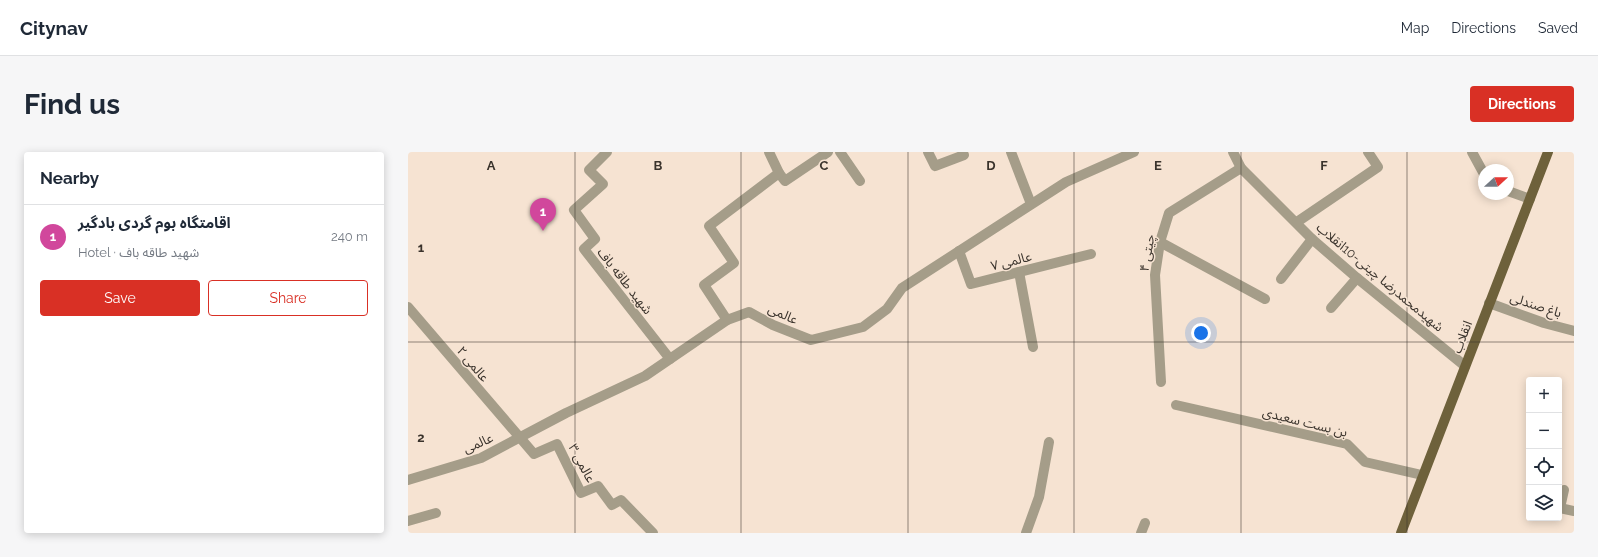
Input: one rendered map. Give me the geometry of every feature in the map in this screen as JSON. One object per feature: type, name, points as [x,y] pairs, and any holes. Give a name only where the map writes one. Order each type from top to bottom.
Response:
[{"type":"main road","name":"انقلاب","points":[[1401,533],[1422,475],[1548,152]]},
{"type":"street","name":"شهید طاقه باف","points":[[607,152],[589,170],[604,184],[574,210],[595,239],[584,249],[670,359]]},
{"type":"street","points":[[769,152],[778,173],[785,181],[828,152]]},
{"type":"street","points":[[840,152],[860,181]]},
{"type":"street","points":[[928,152],[935,166],[964,155]]},
{"type":"street","points":[[1011,152],[1031,204]]},
{"type":"street","name":"عالمی","points":[[408,480],[481,458],[566,413],[645,376],[728,320],[749,312],[773,325],[812,340],[863,327],[886,309],[902,288],[1031,204],[1066,182],[1134,152]]},
{"type":"street","name":"شهیدمحمدرضا چیتی-10انقلاب","points":[[1233,152],[1241,168],[1297,222],[1312,239],[1357,278],[1465,366]]},
{"type":"street","points":[[1297,222],[1378,167],[1368,152]]},
{"type":"street","points":[[1472,152],[1479,164]]},
{"type":"street","name":"چیتی ۴","points":[[1161,382],[1155,275],[1160,242],[1169,213],[1241,168]]},
{"type":"street","points":[[728,320],[704,286],[734,263],[709,226],[778,173]]},
{"type":"street","points":[[1514,194],[1530,198]]},
{"type":"street","points":[[1281,279],[1312,239]]},
{"type":"street","points":[[1160,242],[1265,299]]},
{"type":"street","name":"عالمی ۷","points":[[959,251],[971,284],[1091,254]]},
{"type":"street","points":[[1019,272],[1033,347]]},
{"type":"street","points":[[1331,308],[1357,278]]},
{"type":"street","name":"باغ صندلی","points":[[1489,303],[1544,323],[1574,331]]},
{"type":"street","name":"عالمی ۲","points":[[408,308],[519,438]]},
{"type":"street","name":"بن بست سعیدی","points":[[1176,405],[1347,444],[1366,462],[1422,475]]},
{"type":"street","name":"عالمی ۳","points":[[519,438],[534,454],[557,444],[580,493],[598,486],[612,505],[622,500],[653,533]]},
{"type":"street","points":[[1026,533],[1039,497],[1050,442]]},
{"type":"street","points":[[1564,490],[1560,508],[1574,511]]},
{"type":"street","points":[[408,521],[436,513]]},
{"type":"street","points":[[1141,533],[1145,523]]},
{"type":"place","name":"اقامتگاه بوم گردی بادگیر","points":[[543,231]]}]
